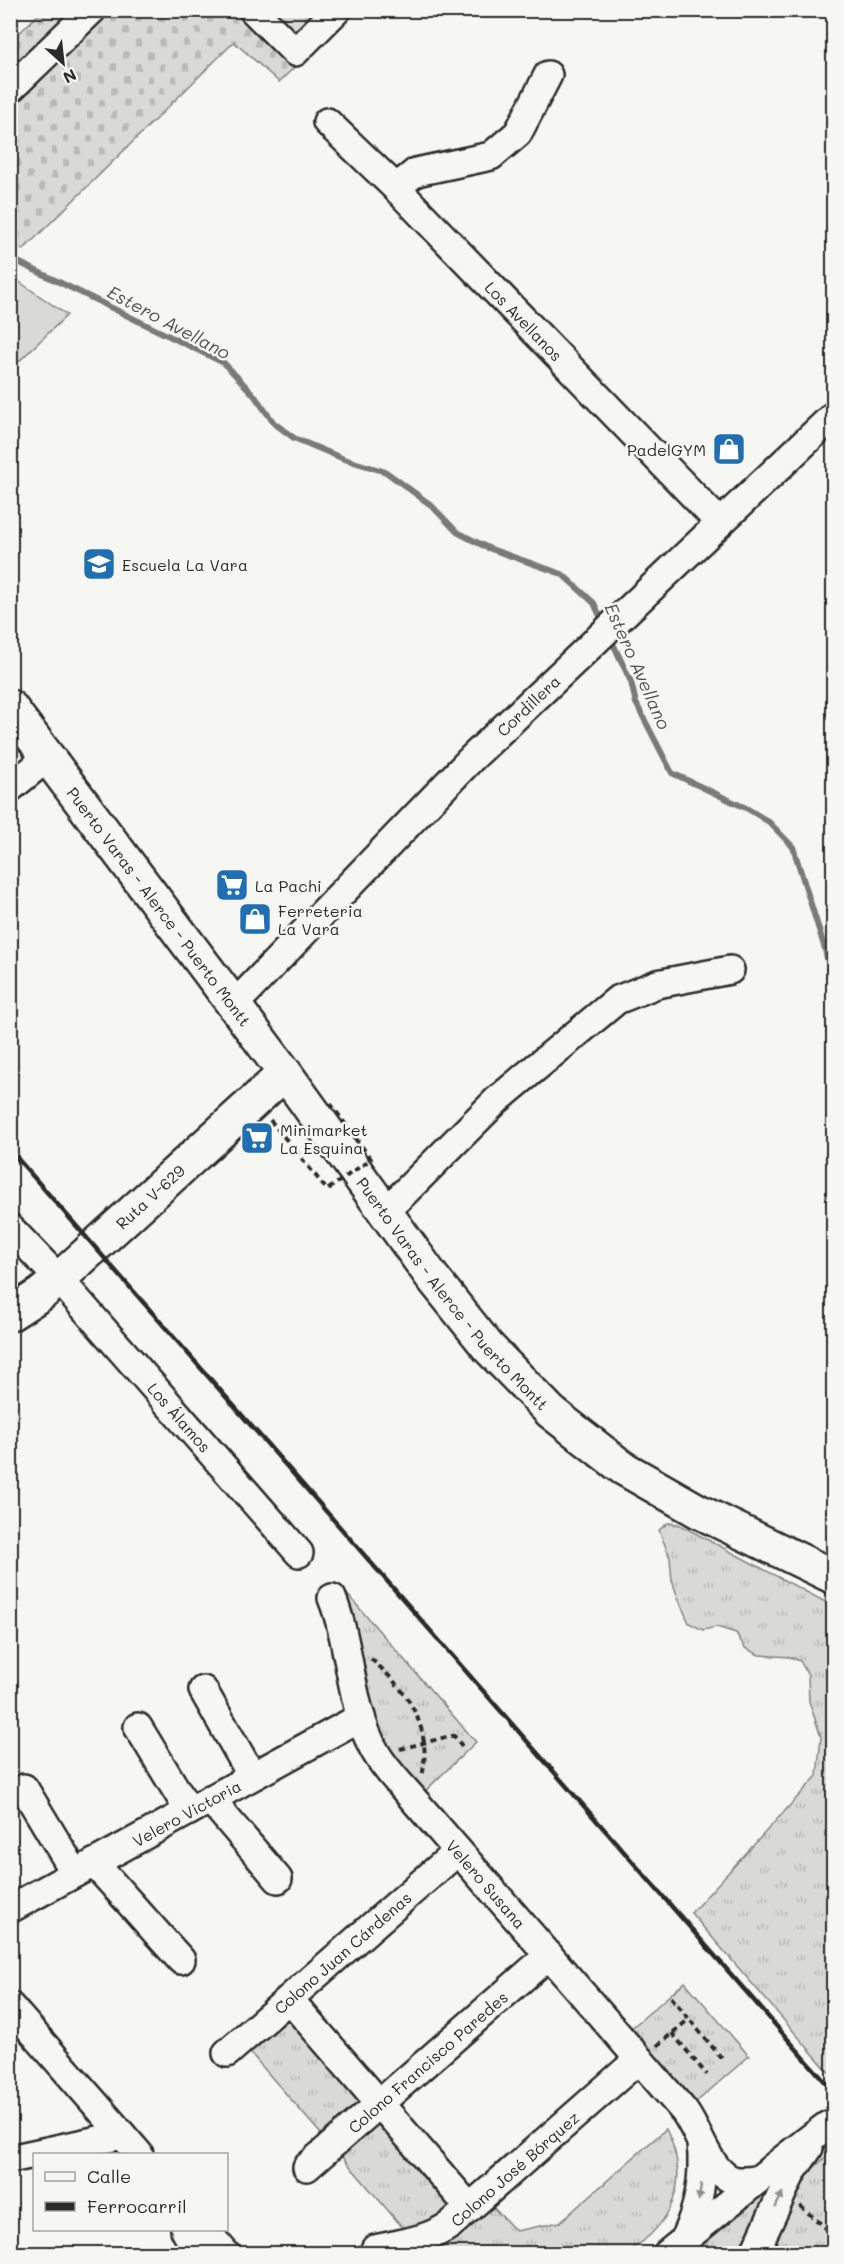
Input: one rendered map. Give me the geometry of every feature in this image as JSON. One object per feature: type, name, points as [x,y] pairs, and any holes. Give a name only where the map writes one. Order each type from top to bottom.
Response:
[{"type":"main road","name":"Puerto Varas - Alerce - Puerto Montt","points":[[10,707],[285,1073],[432,1277],[488,1347],[552,1412],[623,1468],[700,1512],[830,1576]]},
{"type":"main road","name":"Ruta V-629","points":[[10,1314],[59,1279],[285,1073]]},
{"type":"street","points":[[10,89],[92,10]]},
{"type":"street","points":[[253,10],[295,52],[337,10]]},
{"type":"street","points":[[396,188],[416,172],[491,156],[518,134],[548,75]]},
{"type":"street","name":"Los Avellanos","points":[[327,122],[396,188],[719,522]]},
{"type":"street","name":"Cordillera","points":[[234,1005],[472,758],[834,415]]},
{"type":"street","points":[[10,788],[48,757]]},
{"type":"street","points":[[386,1212],[497,1100],[617,1000],[657,984],[730,970]]},
{"type":"street","name":"Los Álamos","points":[[10,1228],[59,1279],[299,1553]]},
{"type":"street","name":"Velero Susana","points":[[332,1598],[346,1646],[361,1717],[377,1754],[414,1800],[684,2111],[720,2172],[735,2180],[757,2180]]},
{"type":"street","points":[[202,1690],[252,1776]]},
{"type":"street","name":"Velero Victoria","points":[[10,1909],[361,1717]]},
{"type":"street","points":[[138,1727],[200,1805],[278,1879]]},
{"type":"street","points":[[24,1788],[85,1868],[180,1960]]},
{"type":"street","name":"Colono Juan Cárdenas","points":[[227,2053],[458,1851]]},
{"type":"street","name":"Colono Francisco Paredes","points":[[307,2166],[549,1955]]},
{"type":"street","points":[[289,1999],[470,2208]]},
{"type":"street","points":[[10,2006],[131,2145]]},
{"type":"street","name":"Colono José Bórquez","points":[[375,2249],[437,2234],[640,2060]]},
{"type":"street","points":[[675,2247],[831,2122]]},
{"type":"street","points":[[754,2253],[792,2172],[831,2122]]},
{"type":"street","name":"Velero Susana","points":[[675,2247],[693,2221],[700,2193],[703,2166],[701,2139]]},
{"type":"street","points":[[62,2153],[131,2145]]},
{"type":"street","points":[[10,2159],[33,2156]]},
{"type":"street","points":[[186,2231],[198,2253]]},
{"type":"street","points":[[207,2231],[226,2253]]},
{"type":"path","points":[[254,1101],[327,1190],[371,1159],[330,1103]]},
{"type":"path","points":[[346,1646],[361,1651],[388,1675],[408,1697],[418,1719],[424,1743],[424,1769],[414,1800]]},
{"type":"path","points":[[377,1754],[454,1736],[462,1746]]},
{"type":"path","points":[[671,1997],[724,2061]]},
{"type":"path","points":[[640,2060],[689,2019]]},
{"type":"path","points":[[672,2033],[706,2075]]},
{"type":"path","points":[[780,2196],[801,2207],[834,2235]]},
{"type":"green space","points":[[42,11],[353,11],[279,82],[234,42],[23,250],[11,242],[10,42]]},
{"type":"green space","points":[[11,276],[67,315],[11,369]]},
{"type":"green space","points":[[668,1523],[678,1524],[833,1606],[833,2077],[691,1913],[817,1776],[821,1737],[809,1701],[808,1675],[800,1661],[790,1657],[759,1655],[745,1648],[736,1633],[717,1627],[703,1630],[689,1623],[672,1581],[670,1558],[659,1530]]},
{"type":"green space","points":[[340,1586],[476,1742],[421,1795],[377,1735],[351,1616]]},
{"type":"green space","points":[[685,1982],[749,2056],[693,2105],[628,2031]]},
{"type":"green space","points":[[290,2014],[365,2097],[328,2142],[246,2048]]},
{"type":"green space","points":[[372,2118],[385,2121],[457,2205],[410,2236],[336,2150]]},
{"type":"green space","points":[[666,2129],[674,2148],[677,2166],[677,2183],[673,2200],[656,2229],[626,2253],[411,2254],[440,2247],[491,2205],[516,2231],[560,2222]]},
{"type":"green space","points":[[833,2150],[833,2253],[766,2254],[797,2188],[806,2175]]},
{"type":"green space","points":[[764,2191],[770,2194],[744,2253],[687,2254]]},
{"type":"waterway","name":"Estero Avellano","points":[[10,258],[224,363],[254,395],[274,423],[294,438],[344,459],[386,472],[431,505],[457,532],[488,548],[562,574],[594,603],[604,625]]},
{"type":"waterway","name":"Estero Avellano","points":[[610,637],[631,682],[636,703],[672,773],[748,809],[769,822],[793,847],[825,949],[834,991]]},
{"type":"waterway","name":"Estero Avellano","points":[[834,1631],[828,1666],[831,1695],[834,1702]]},
{"type":"railway","points":[[10,1150],[834,2092]]},
{"type":"place","name":"PadelGYM","points":[[729,449]]},
{"type":"place","name":"Escuela La Vara","points":[[99,564]]},
{"type":"place","name":"La Pachi","points":[[232,885]]},
{"type":"place","name":"Ferreteria La Vara","points":[[255,919]]},
{"type":"place","name":"Minimarket La Esquina","points":[[257,1138]]}]
